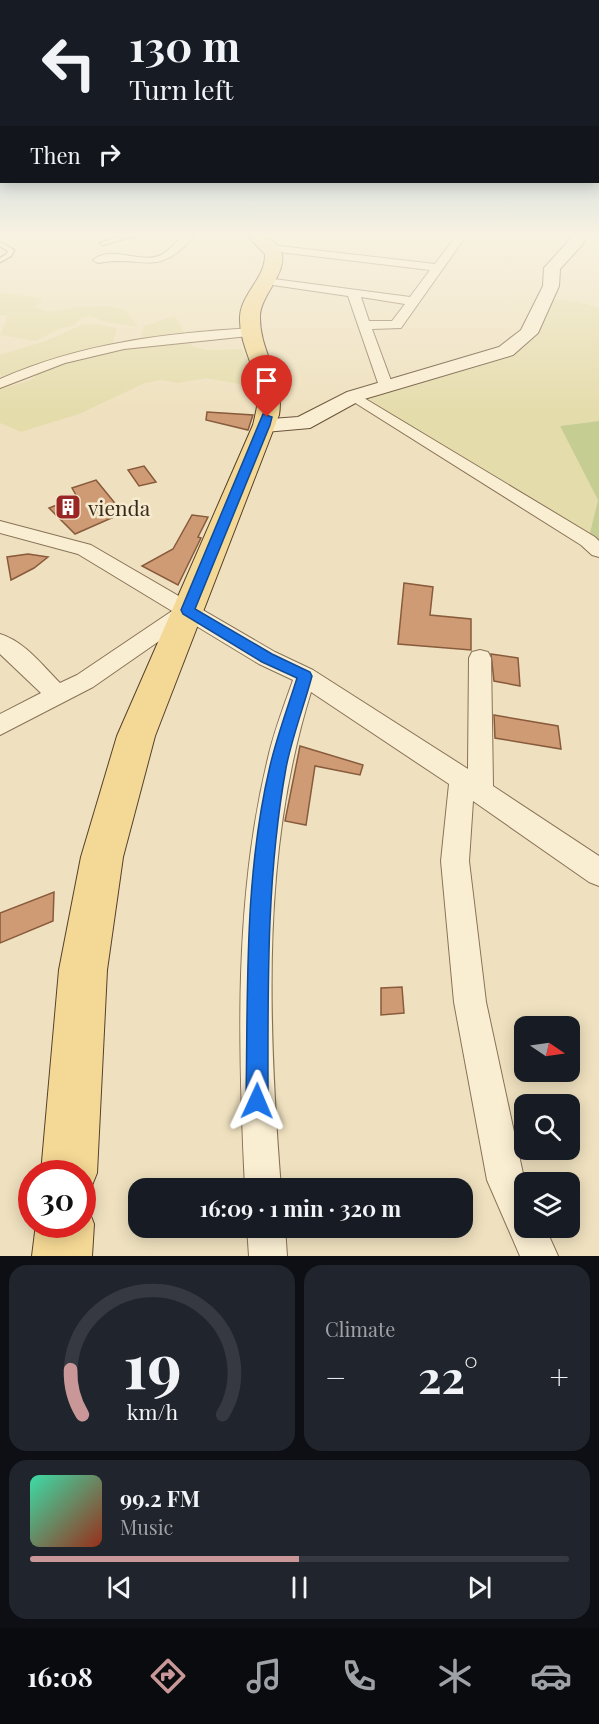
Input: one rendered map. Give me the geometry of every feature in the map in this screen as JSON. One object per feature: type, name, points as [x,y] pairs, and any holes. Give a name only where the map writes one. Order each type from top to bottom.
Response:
[{"type":"main road","points":[[70,1160],[83,970],[102,857],[136,736],[265,425],[269,387],[250,318],[254,295]]},
{"type":"main road","points":[[265,425],[302,423],[354,396],[506,351],[529,333],[547,295]]},
{"type":"main road","points":[[63,1256],[64,1238]]},
{"type":"street","points":[[354,295],[386,386]]},
{"type":"street","points":[[365,295],[413,301]]},
{"type":"street","points":[[364,325],[396,325],[418,295]]},
{"type":"street","points":[[0,384],[20,374],[95,352],[196,334],[253,332]]},
{"type":"street","points":[[354,396],[588,541],[599,551]]},
{"type":"street","points":[[0,528],[84,549],[267,658],[305,676],[599,872]]},
{"type":"street","points":[[0,725],[85,681],[188,610]]},
{"type":"street","points":[[0,642],[57,695]]},
{"type":"street","points":[[480,658],[471,785],[455,861],[470,1002],[505,1180],[514,1199]]},
{"type":"street","points":[[262,1178],[257,1101],[259,925],[266,841],[278,766],[305,676]]},
{"type":"street","points":[[267,1238],[268,1256]]},
{"type":"street","points":[[531,1238],[539,1256]]},
{"type":"shaded area","points":[[0,295],[13,295],[41,298],[42,302],[34,307],[50,312],[78,307],[107,306],[125,310],[138,327],[106,322],[90,316],[81,318],[73,326],[61,328],[36,341],[0,335],[8,316],[0,315]]},
{"type":"shaded area","points":[[545,299],[577,301],[599,308],[599,421],[560,426],[598,500],[588,541],[354,396],[506,351]]},
{"type":"shaded area","points":[[175,316],[192,346],[206,350],[242,349],[262,388],[206,378],[178,383],[161,380],[145,383],[79,414],[21,432],[0,423],[0,389],[31,380],[50,363],[124,347],[140,339],[144,326]]},
{"type":"shaded area","points":[[95,324],[117,328],[112,345],[53,359],[3,385],[0,355],[45,341],[82,325]]},
{"type":"green space","points":[[599,421],[599,551],[588,541],[598,500],[560,426]]},
{"type":"building","points":[[207,412],[253,415],[248,430],[206,420]]},
{"type":"building","points":[[144,466],[156,482],[139,486],[128,470]]},
{"type":"building","points":[[96,480],[123,513],[75,534],[49,508],[77,497],[72,488]]},
{"type":"building","points":[[192,515],[208,517],[198,537],[201,538],[178,585],[142,566],[173,549]]},
{"type":"building","points":[[28,554],[48,557],[34,568],[11,580],[7,557]]},
{"type":"building","points":[[404,583],[433,587],[430,615],[471,619],[471,650],[398,644]]},
{"type":"building","points":[[491,654],[518,658],[520,686],[494,681]]},
{"type":"building","points":[[494,715],[558,726],[561,749],[495,738]]},
{"type":"building","points":[[300,746],[363,765],[360,775],[315,766],[306,825],[285,821]]},
{"type":"building","points":[[54,892],[53,921],[0,943],[0,913]]},
{"type":"building","points":[[402,987],[404,1013],[381,1015],[381,988]]},
{"type":"place","name":"vienda","points":[[68,507]]},
{"type":"route","points":[[257,1101],[259,925],[266,841],[278,766],[305,676],[267,658],[188,610],[267,417]]}]
